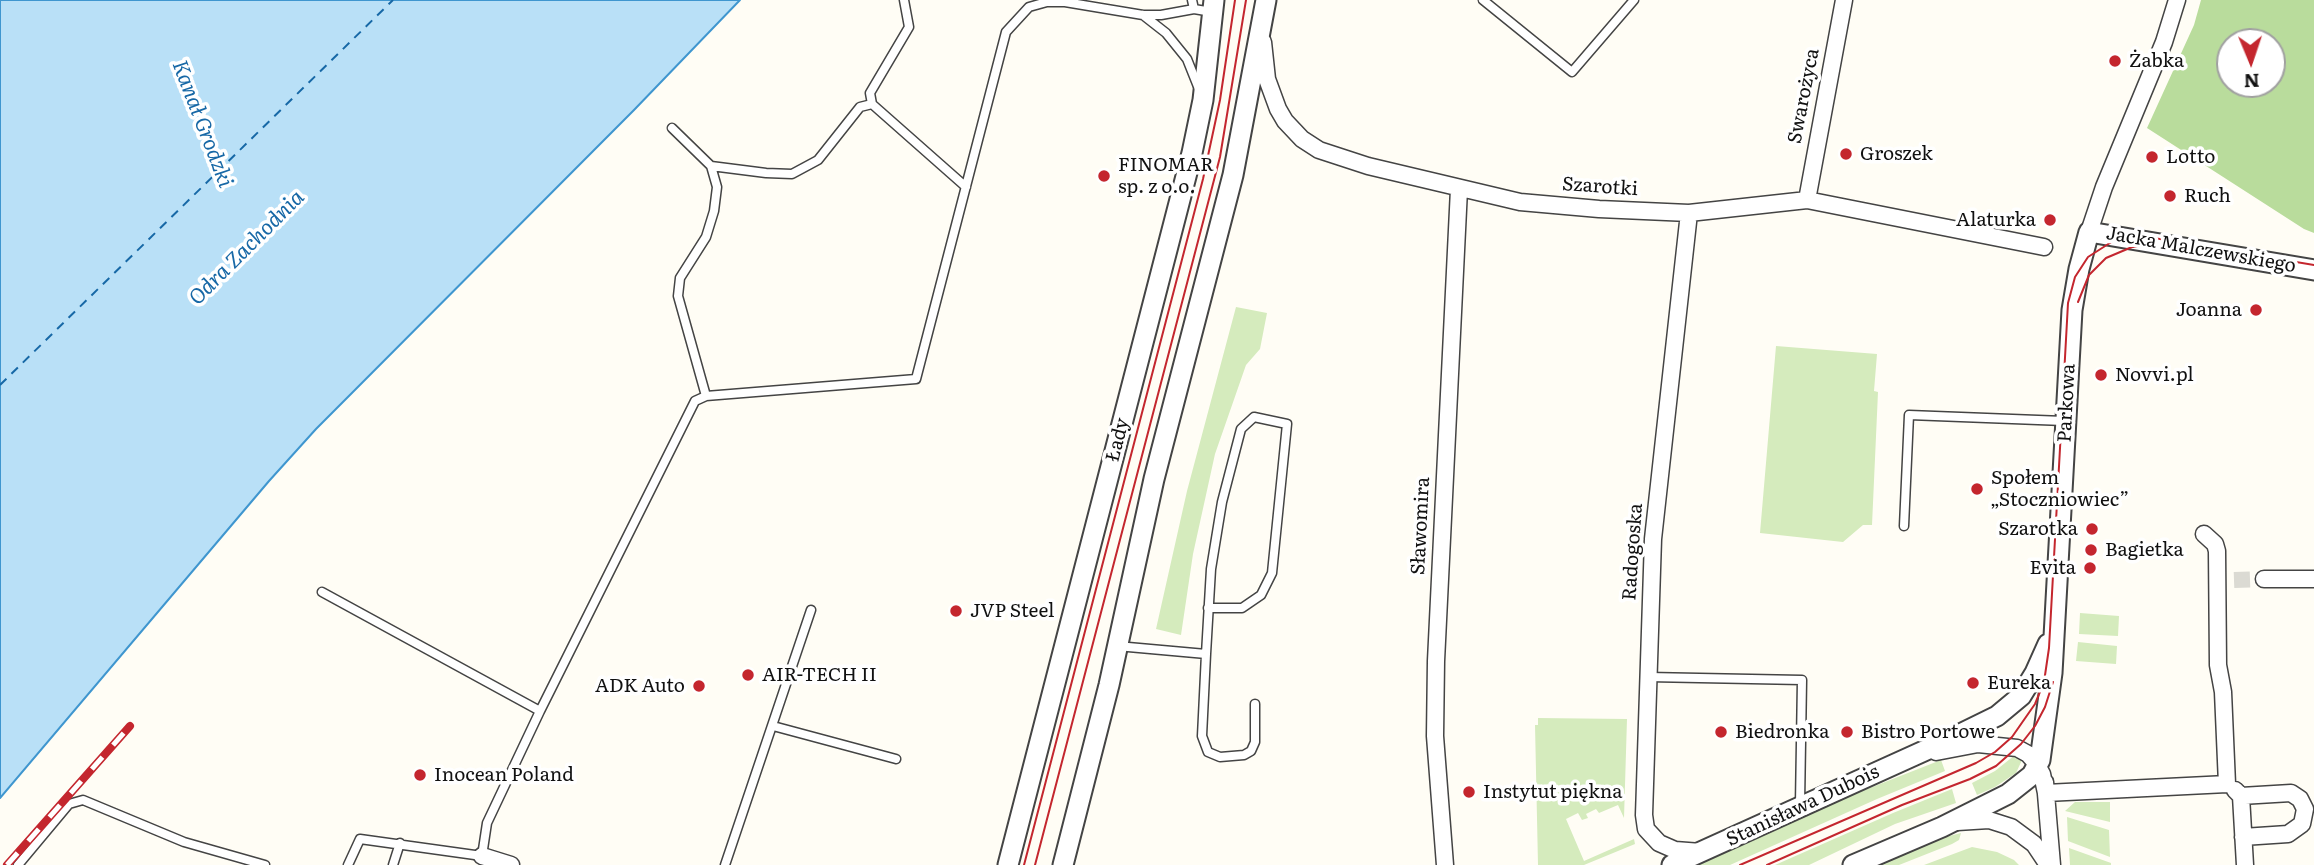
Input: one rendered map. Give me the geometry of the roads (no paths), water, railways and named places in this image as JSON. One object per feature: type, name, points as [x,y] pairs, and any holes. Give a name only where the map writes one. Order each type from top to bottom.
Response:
[{"type":"street","name":"Swarożyca","points":[[1807,200],[1844,0]]},
{"type":"street","name":"Parkowa","points":[[2050,865],[2045,734],[2056,602],[2072,310],[2079,269],[2104,187],[2160,52],[2178,0]]},
{"type":"street","name":"Szarotki","points":[[1265,3],[1265,71],[1278,109],[1295,132],[1329,155],[1459,189],[1545,205],[1689,213],[1807,200],[2044,247]]},
{"type":"street","points":[[1063,865],[1117,646],[1154,479],[1233,176],[1265,3]]},
{"type":"street","name":"Łady","points":[[1008,865],[1192,153],[1203,100],[1203,5]]},
{"type":"street","name":"Sławomira","points":[[1445,865],[1435,736],[1436,661],[1459,189]]},
{"type":"street","name":"Radogoska","points":[[1689,213],[1654,523],[1644,795],[1645,824],[1652,837],[1669,849],[1703,852]]},
{"type":"street","name":"Jacka Malczewskiego","points":[[2089,232],[2314,270]]},
{"type":"street","points":[[2204,534],[2217,551],[2218,664],[2223,692],[2227,784]]},
{"type":"street","points":[[2264,579],[2314,579]]},
{"type":"street","points":[[2217,582],[2234,580]]},
{"type":"street","name":"Stanisława Dubois","points":[[1672,865],[1992,718],[2013,704],[2028,685],[2042,659],[2051,633],[2056,602]]},
{"type":"street","points":[[1853,865],[1942,827],[2008,794],[2032,775],[2038,765],[2045,734]]},
{"type":"street","name":"Stanisława Dubois","points":[[1896,763],[1948,748],[1989,744],[2021,750],[2038,765]]},
{"type":"street","points":[[2038,765],[2046,793],[2227,784],[2241,796],[2291,793],[2300,799],[2305,809],[2302,824],[2288,834],[2243,836]]},
{"type":"street","points":[[2241,796],[2245,865]]},
{"type":"street","points":[[1942,827],[1980,819],[2003,823],[2028,837],[2050,865]]},
{"type":"street","points":[[1073,865],[1074,823]]},
{"type":"street","points":[[482,856],[511,865]]},
{"type":"lane","points":[[904,0],[909,27],[870,93],[872,104],[966,187]]},
{"type":"lane","points":[[1483,0],[1572,72],[1634,0]]},
{"type":"lane","points":[[348,865],[360,839],[482,856],[487,823],[695,401],[706,396],[916,379],[1006,32],[1029,7],[1063,1],[1143,15],[1161,15],[1203,5]]},
{"type":"lane","points":[[1143,15],[1166,33],[1187,59],[1203,100]]},
{"type":"lane","points":[[711,166],[792,174],[818,160],[860,107],[872,104]]},
{"type":"lane","points":[[672,128],[711,166],[718,187],[715,211],[706,237],[680,278],[678,296],[706,396]]},
{"type":"lane","points":[[1904,526],[1909,415],[2066,421]]},
{"type":"lane","points":[[1208,608],[1242,608],[1261,595],[1272,573],[1286,424],[1254,417],[1241,429],[1222,502],[1211,569],[1208,608],[1202,736],[1208,752],[1220,757],[1244,755],[1251,751],[1255,742],[1255,704]]},
{"type":"lane","points":[[322,592],[540,711]]},
{"type":"lane","points":[[725,865],[811,610]]},
{"type":"lane","points":[[1117,646],[1206,654]]},
{"type":"lane","points":[[1648,677],[1802,680],[1800,807]]},
{"type":"lane","points":[[773,726],[896,759]]},
{"type":"lane","points":[[18,865],[69,804],[83,800],[184,842],[265,865]]},
{"type":"lane","points":[[393,865],[400,843]]},
{"type":"water","points":[[0,0],[740,0],[316,429],[0,798]]},
{"type":"tunnel","points":[[2234,580],[2264,579]]},
{"type":"tram line","points":[[1024,865],[1203,179],[1220,100],[1235,0]]},
{"type":"tram line","points":[[1035,865],[1220,157],[1246,0]]},
{"type":"tram line","points":[[1740,865],[1976,763],[1995,752],[2012,737],[2035,704],[2044,682],[2049,648],[2068,303],[2075,277],[2088,257],[2113,241],[2142,236],[2314,265]]},
{"type":"tram line","points":[[2078,302],[2089,275],[2106,258],[2132,247],[2151,246]]},
{"type":"tram line","points":[[1767,865],[1996,766],[2021,744],[2035,726],[2053,682]]},
{"type":"railway","points":[[7,865],[130,726]]},
{"type":"place","name":"Żabka","points":[[2115,61]]},
{"type":"place","name":"Groszek","points":[[1846,154]]},
{"type":"place","name":"Lotto","points":[[2152,157]]},
{"type":"place","name":"FINOMAR sp. z o.o.","points":[[1104,176]]},
{"type":"place","name":"Ruch","points":[[2170,196]]},
{"type":"place","name":"Alaturka","points":[[2050,220]]},
{"type":"place","name":"Joanna","points":[[2256,310]]},
{"type":"place","name":"Novvi.pl","points":[[2101,375]]},
{"type":"place","name":"Społem „Stoczniowiec”","points":[[1977,489]]},
{"type":"place","name":"Szarotka","points":[[2092,529]]},
{"type":"place","name":"Bagietka","points":[[2091,550]]},
{"type":"place","name":"Evita","points":[[2090,568]]},
{"type":"place","name":"JVP Steel","points":[[956,611]]},
{"type":"place","name":"AIR-TECH II","points":[[748,675]]},
{"type":"place","name":"Eureka","points":[[1973,683]]},
{"type":"place","name":"ADK Auto","points":[[699,686]]},
{"type":"place","name":"Biedronka","points":[[1721,732]]},
{"type":"place","name":"Bistro Portowe","points":[[1847,732]]},
{"type":"place","name":"Inocean Poland","points":[[420,775]]},
{"type":"place","name":"Instytut piękna","points":[[1469,792]]},
{"type":"water label","name":"Kanał Grodzki","points":[[202,124]]},
{"type":"water label","name":"Odra Zachodnia","points":[[247,248]]}]
